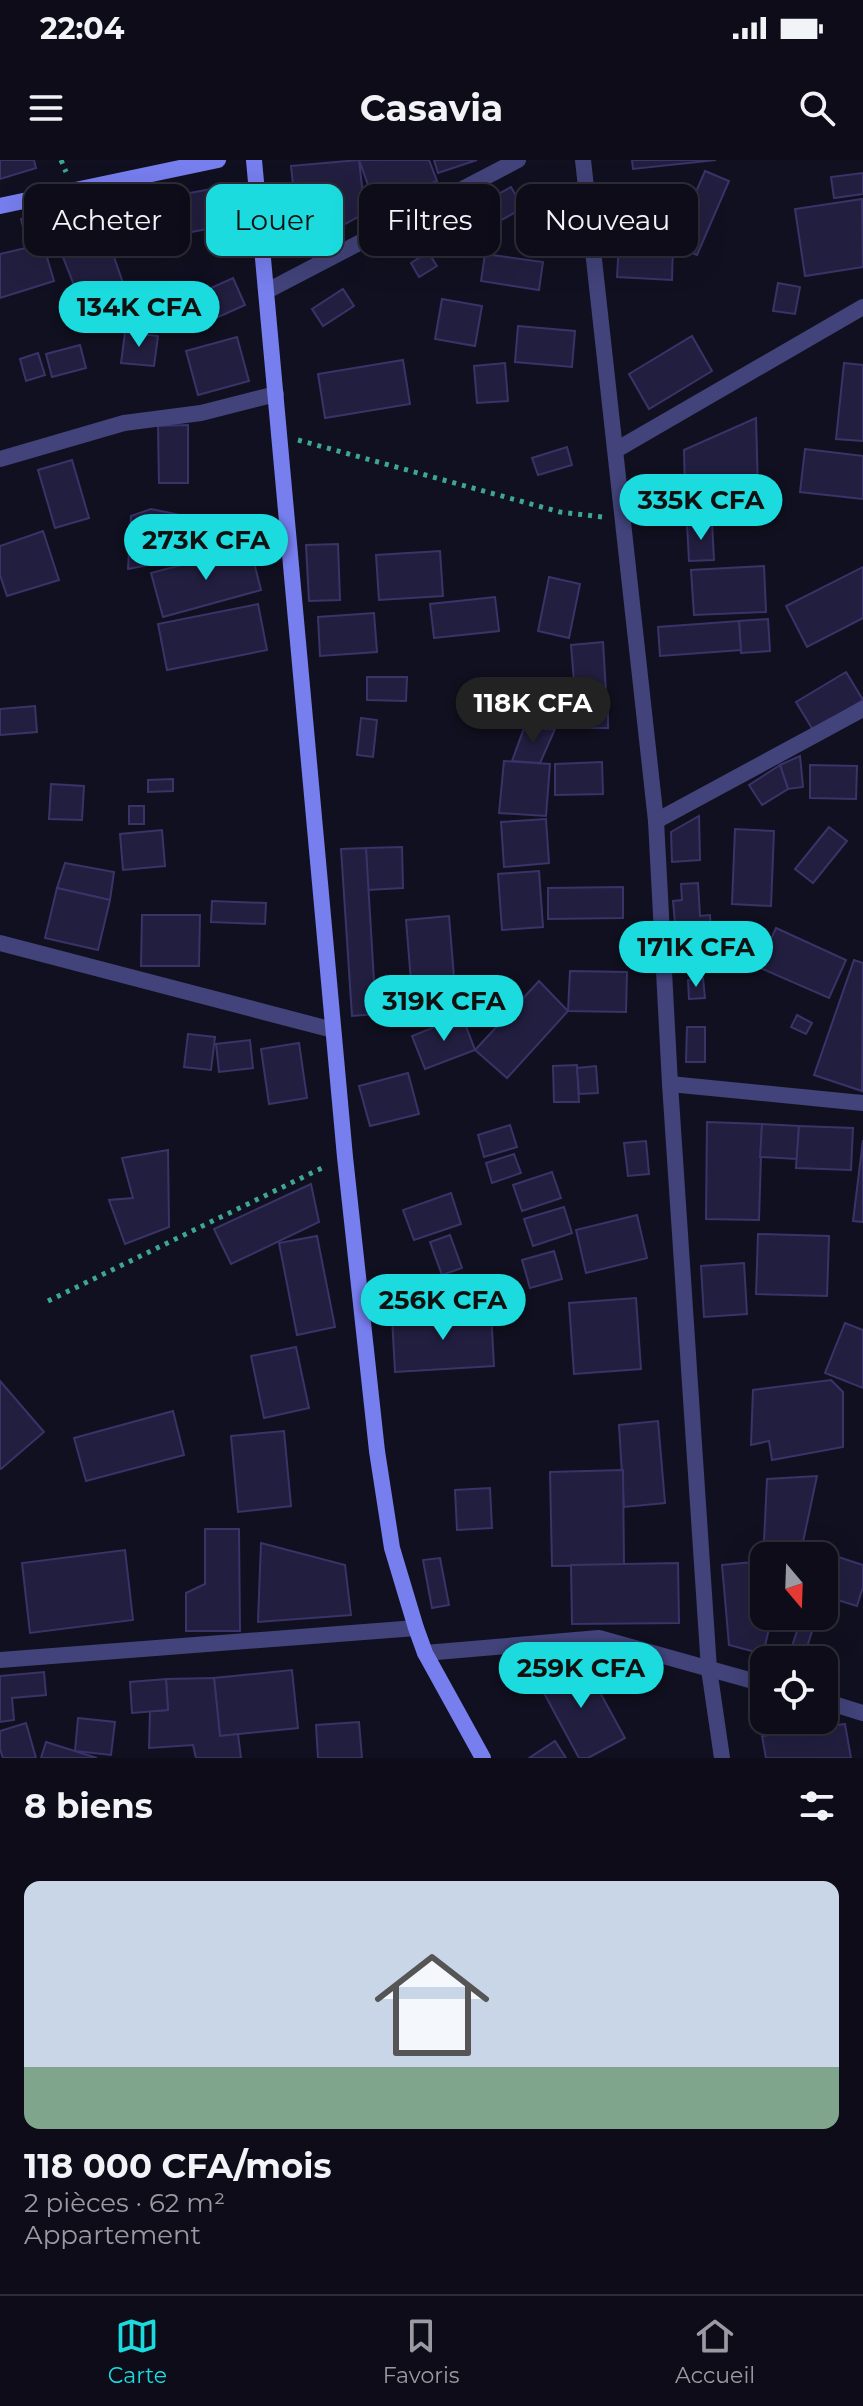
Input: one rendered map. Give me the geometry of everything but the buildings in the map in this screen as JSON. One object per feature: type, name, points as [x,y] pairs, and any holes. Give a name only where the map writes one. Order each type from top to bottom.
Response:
[{"type":"street","points":[[0,206],[218,160]]},
{"type":"street","points":[[254,160],[345,1157],[377,1451],[392,1548],[416,1628],[425,1653],[483,1758]]},
{"type":"street","points":[[267,291],[518,160]]},
{"type":"street","points":[[583,160],[656,821],[670,1084],[709,1669],[722,1758]]},
{"type":"street","points":[[616,450],[863,307]]},
{"type":"street","points":[[0,459],[124,423],[201,413],[276,394]]},
{"type":"street","points":[[656,821],[863,709]]},
{"type":"street","points":[[0,943],[333,1030]]},
{"type":"street","points":[[670,1084],[863,1103]]},
{"type":"street","points":[[0,1660],[416,1628]]},
{"type":"street","points":[[425,1653],[599,1638],[750,1680]]},
{"type":"street","points":[[838,1705],[863,1713]]},
{"type":"path","points":[[280,435],[560,512],[623,519]]},
{"type":"path","points":[[48,1301],[345,1157]]}]
